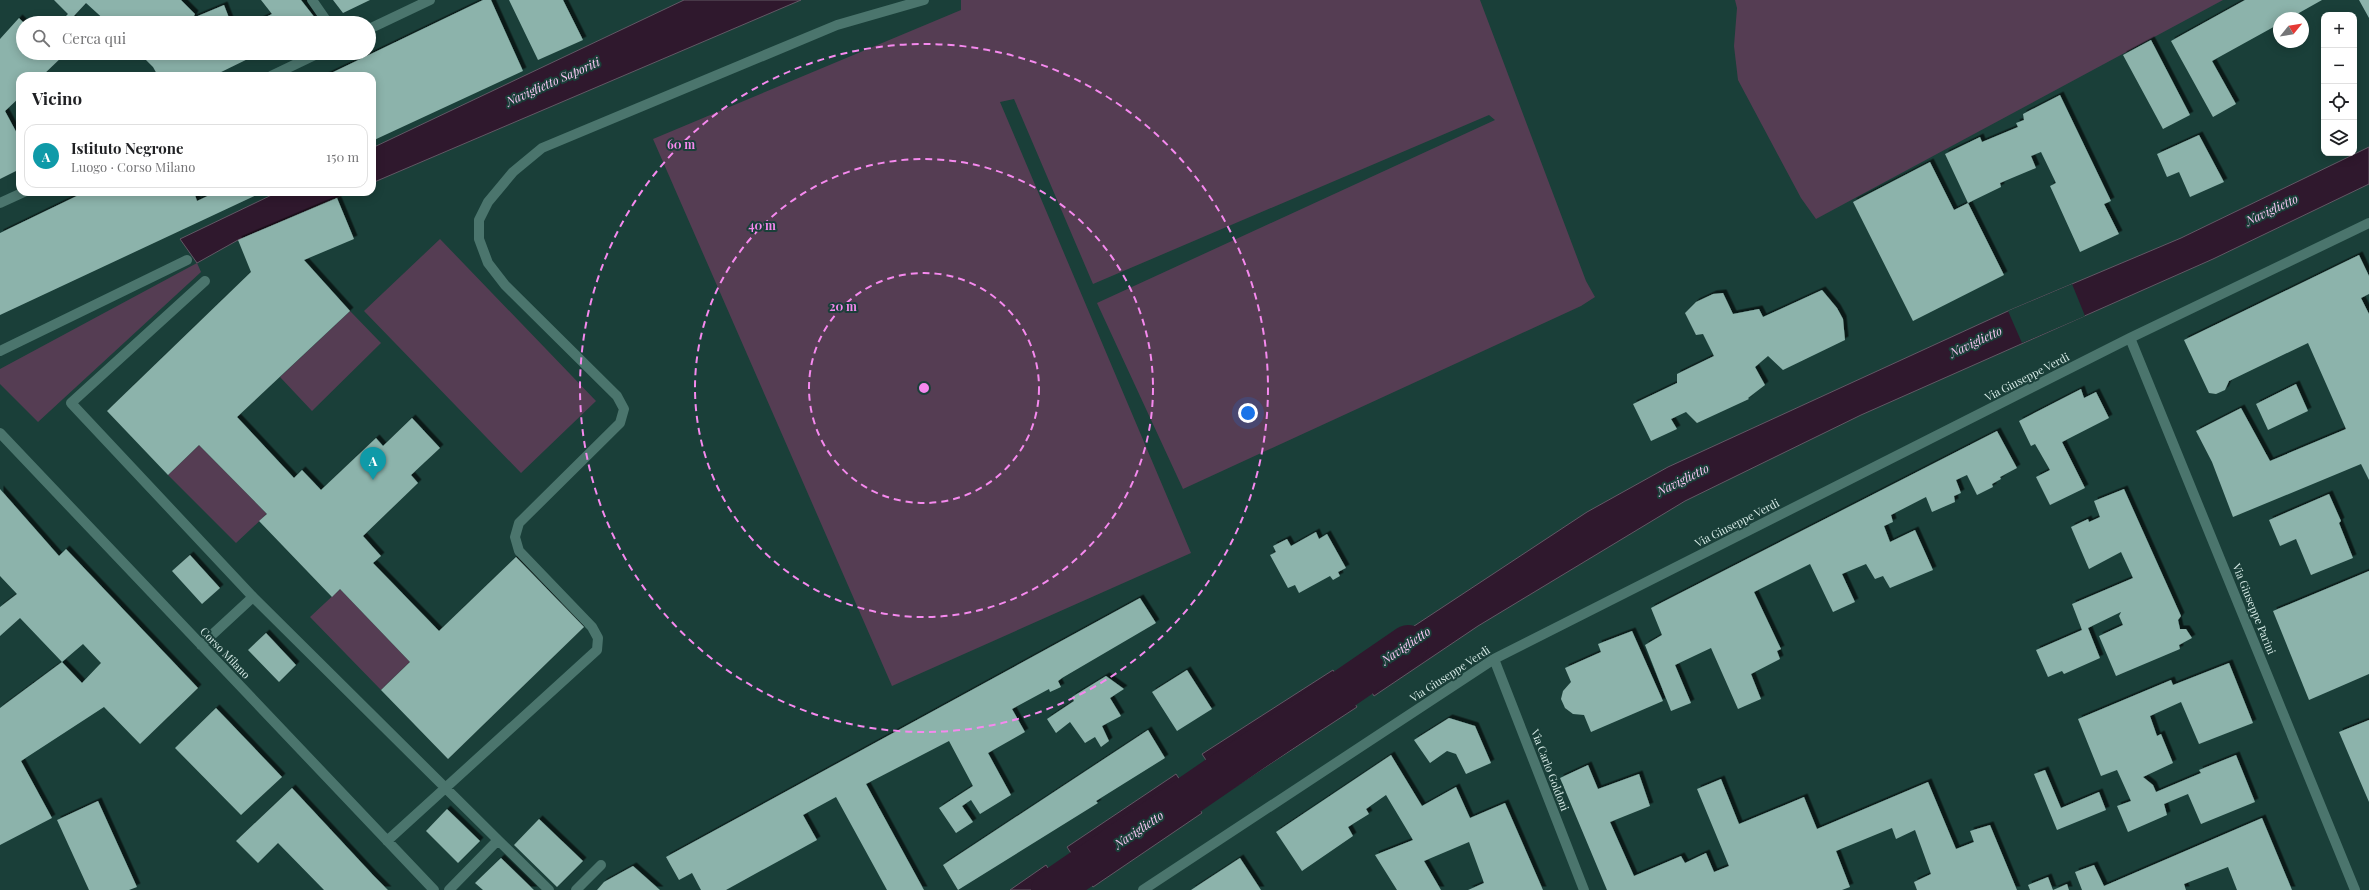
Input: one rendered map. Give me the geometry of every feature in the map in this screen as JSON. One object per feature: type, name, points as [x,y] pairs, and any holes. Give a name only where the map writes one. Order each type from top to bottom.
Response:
[{"type":"street","points":[[312,0],[323,16]]},
{"type":"street","points":[[376,26],[430,0]]},
{"type":"street","points":[[387,841],[597,650],[598,638],[592,627],[519,551],[516,537],[519,523],[620,423],[624,409],[617,396],[505,285],[488,263],[479,239],[480,220],[488,202],[513,172],[542,148],[837,25],[924,0]]},
{"type":"street","points":[[279,72],[304,60]]},
{"type":"street","points":[[0,203],[16,196]]},
{"type":"street","name":"Via Giuseppe Verdi","points":[[1143,890],[1494,659],[2130,338],[2369,224]]},
{"type":"street","points":[[0,351],[187,260]]},
{"type":"street","points":[[205,281],[72,403],[253,597],[549,890]]},
{"type":"street","name":"Via Giuseppe Parini","points":[[2130,338],[2355,890]]},
{"type":"street","name":"Corso Milano","points":[[0,433],[434,890]]},
{"type":"street","points":[[201,645],[253,597]]},
{"type":"street","name":"Via Carlo Goldoni","points":[[1494,659],[1584,890]]},
{"type":"street","points":[[449,890],[498,840]]},
{"type":"street","points":[[576,890],[601,865]]},
{"type":"shaded area","points":[[961,0],[1480,0],[1586,281],[1595,297],[1581,306],[1183,489],[1097,303],[1495,120],[1489,115],[1093,284],[1014,99],[1000,102],[1191,553],[892,686],[653,139],[961,10]]},
{"type":"shaded area","points":[[1735,0],[2223,0],[1816,219],[1801,198],[1738,80],[1734,46],[1737,8]]},
{"type":"shaded area","points":[[440,239],[596,401],[521,473],[364,311]]},
{"type":"shaded area","points":[[197,263],[201,272],[38,422],[0,384],[0,369]]},
{"type":"shaded area","points":[[350,311],[381,343],[312,411],[280,377]]},
{"type":"shaded area","points":[[199,445],[267,514],[236,543],[168,475]]},
{"type":"shaded area","points":[[340,589],[410,662],[381,690],[310,617]]},
{"type":"water","name":"Naviglietto Saporiti","points":[[684,0],[801,0],[376,181],[376,146]]},
{"type":"water","points":[[2369,147],[2369,184],[2213,259],[1861,415],[1685,501],[1478,626],[1374,696],[1355,665],[1587,512],[1668,467],[2008,311],[2181,238],[2350,156],[2357,156],[2357,153]]},
{"type":"water","points":[[270,196],[341,196],[238,240],[197,263],[180,239]]},
{"type":"water","points":[[1333,670],[1357,707],[1227,792],[1202,754]]},
{"type":"water","points":[[1176,774],[1202,813],[1093,887],[1067,847]]},
{"type":"water","points":[[1046,865],[1063,890],[1010,890]]},
{"type":"pier","points":[[2072,284],[2085,316],[2022,343],[2008,311]]},
{"type":"building","points":[[54,0],[181,0],[195,14],[194,16],[100,16],[86,3],[74,16],[66,16],[68,14]]},
{"type":"building","points":[[261,0],[301,0],[314,16],[268,16],[272,14]]},
{"type":"building","points":[[333,0],[370,0],[343,13]]},
{"type":"building","points":[[483,0],[491,0],[523,71],[376,139],[376,72],[333,72],[358,60],[376,60],[376,51]]},
{"type":"building","points":[[509,0],[563,0],[583,40],[538,60]]},
{"type":"building","points":[[2245,0],[2322,0],[2301,12],[2273,12],[2273,27],[2212,61],[2236,104],[2213,117],[2171,41]]},
{"type":"building","points":[[2359,0],[2369,0],[2369,18]]},
{"type":"building","points":[[224,5],[228,16],[198,16]]},
{"type":"building","points":[[16,21],[16,60],[59,60],[46,72],[16,72],[16,101],[5,111],[16,132],[16,171],[0,179],[0,39]]},
{"type":"building","points":[[2151,40],[2190,115],[2163,129],[2123,55]]},
{"type":"building","points":[[146,60],[246,60],[221,72],[156,72]]},
{"type":"building","points":[[2060,95],[2111,201],[2104,204],[2119,234],[2080,252],[2050,186],[2056,183],[2041,152],[2031,156],[2036,168],[2000,183],[2001,187],[1968,203],[1945,154],[1980,137],[1982,142],[2018,127],[2016,123],[2024,120],[2023,114]]},
{"type":"building","points":[[2199,135],[2224,182],[2190,197],[2179,172],[2167,177],[2157,154]]},
{"type":"building","points":[[1930,162],[1954,210],[1968,203],[2004,275],[1913,321],[1853,202]]},
{"type":"building","points":[[77,196],[195,196],[197,201],[208,196],[254,196],[0,315],[0,233]]},
{"type":"building","points":[[337,198],[354,239],[304,260],[350,311],[237,417],[294,478],[302,470],[321,490],[376,438],[383,446],[412,418],[440,448],[411,475],[418,483],[363,536],[381,556],[373,563],[439,631],[516,557],[584,627],[448,759],[381,690],[410,662],[340,589],[332,597],[259,521],[267,514],[199,445],[168,475],[107,411],[251,272],[238,240]]},
{"type":"building","points":[[2359,255],[2369,276],[2369,294],[2361,298],[2369,314],[2369,480],[2361,464],[2233,517],[2212,462],[2196,431],[2241,408],[2270,461],[2346,429],[2308,343],[2229,381],[2225,390],[2216,394],[2209,393],[2184,340]]},
{"type":"building","points":[[1822,290],[1837,308],[1843,319],[1845,340],[1783,370],[1768,356],[1755,367],[1765,385],[1748,398],[1749,399],[1697,423],[1686,412],[1671,419],[1677,429],[1651,441],[1633,404],[1677,383],[1677,374],[1714,356],[1703,334],[1696,335],[1685,313],[1696,302],[1713,294],[1723,293],[1733,314],[1759,309],[1763,317]]},
{"type":"building","points":[[2296,384],[2308,411],[2268,430],[2256,404]]},
{"type":"building","points":[[2081,389],[2084,398],[2096,392],[2109,418],[2062,442],[2085,488],[2050,505],[2036,477],[2050,470],[2035,444],[2031,446],[2019,421]]},
{"type":"building","points":[[1997,431],[2017,468],[2000,477],[2001,479],[1992,484],[1993,487],[1977,495],[1967,475],[1956,480],[1961,493],[1954,496],[1955,502],[1932,512],[1926,497],[1891,515],[1893,522],[1884,526],[1890,542],[1915,530],[1933,570],[1890,588],[1883,576],[1875,579],[1866,564],[1842,574],[1855,602],[1833,612],[1810,564],[1754,592],[1781,649],[1777,651],[1780,659],[1751,674],[1761,699],[1738,709],[1711,648],[1675,665],[1691,703],[1671,711],[1645,645],[1662,635],[1651,608]]},
{"type":"building","points":[[0,489],[59,556],[66,549],[198,688],[140,744],[104,707],[21,761],[52,818],[0,845],[0,708],[62,662],[20,618],[0,636],[0,607],[17,594],[0,576]],"holes":[[[83,644],[101,663],[82,683],[62,662]]]},
{"type":"building","points":[[2124,489],[2181,616],[2178,620],[2180,629],[2186,629],[2192,638],[2179,645],[2180,649],[2116,676],[2099,636],[2123,625],[2119,616],[2121,612],[2088,628],[2100,658],[2064,674],[2062,671],[2048,677],[2036,650],[2082,630],[2072,604],[2133,578],[2121,552],[2089,569],[2071,527],[2088,519],[2089,522],[2100,517],[2094,501]]},
{"type":"building","points":[[2329,494],[2341,521],[2339,523],[2353,558],[2311,575],[2296,539],[2280,546],[2269,520]]},
{"type":"building","points":[[1316,532],[1319,539],[1327,534],[1346,568],[1338,572],[1340,576],[1333,580],[1330,576],[1299,593],[1295,585],[1288,588],[1270,555],[1276,552],[1273,546],[1287,539],[1291,546]]},
{"type":"building","points":[[190,555],[220,588],[202,604],[172,571]]},
{"type":"building","points":[[2369,571],[2369,674],[2309,700],[2273,611]]},
{"type":"building","points":[[1140,598],[1156,623],[1062,678],[1058,681],[1061,687],[1050,692],[1049,689],[1012,709],[1025,732],[988,753],[1011,795],[980,814],[971,800],[962,806],[973,822],[956,833],[939,808],[973,786],[949,741],[866,784],[924,890],[887,890],[836,797],[803,815],[817,840],[726,890],[701,890],[692,873],[679,880],[666,857]]},
{"type":"building","points":[[1632,631],[1663,701],[1591,732],[1584,715],[1573,714],[1565,708],[1561,699],[1563,691],[1571,682],[1565,668],[1601,652],[1598,644]]},
{"type":"building","points":[[266,633],[296,665],[279,682],[248,650]]},
{"type":"building","points":[[2229,663],[2253,723],[2199,744],[2181,702],[2150,716],[2157,736],[2161,734],[2173,763],[2143,777],[2153,785],[2156,792],[2201,773],[2199,770],[2236,755],[2255,802],[2201,824],[2188,794],[2164,804],[2167,815],[2128,832],[2117,806],[2131,801],[2117,770],[2101,776],[2078,719],[2171,680],[2173,685]]},
{"type":"building","points":[[1187,670],[1212,709],[1177,731],[1152,692]]},
{"type":"building","points":[[1106,676],[1124,689],[1110,698],[1121,716],[1102,726],[1109,741],[1101,747],[1095,737],[1085,743],[1070,722],[1056,733],[1047,719],[1074,701],[1072,697]]},
{"type":"building","points":[[216,708],[282,777],[241,815],[175,748]]},
{"type":"building","points":[[1449,718],[1475,726],[1491,763],[1466,774],[1456,754],[1447,751],[1430,763],[1414,740]]},
{"type":"building","points":[[2369,720],[2369,802],[2339,732]]},
{"type":"building","points":[[1148,730],[1165,758],[1096,801],[1098,803],[958,890],[943,865]]},
{"type":"building","points":[[1391,755],[1422,806],[1456,787],[1470,818],[1505,803],[1543,890],[1468,890],[1484,883],[1469,842],[1424,861],[1441,890],[1397,890],[1375,855],[1413,840],[1386,795],[1366,809],[1369,814],[1348,827],[1353,836],[1302,871],[1276,832]]},
{"type":"building","points":[[1588,765],[1598,789],[1639,774],[1650,806],[1610,822],[1634,876],[1681,856],[1685,863],[1706,853],[1714,872],[1729,866],[1697,789],[1721,779],[1739,824],[1804,797],[1817,829],[1928,782],[1956,849],[1974,842],[1970,831],[1990,825],[2017,890],[1917,890],[1914,882],[1931,874],[1915,830],[1896,839],[1892,828],[1836,851],[1850,887],[1842,890],[1607,890],[1560,778]]},
{"type":"building","points":[[2045,770],[2061,808],[2099,792],[2106,810],[2057,830],[2034,774]]},
{"type":"building","points":[[292,788],[388,890],[324,890],[278,843],[258,863],[236,841]]},
{"type":"building","points":[[98,801],[137,887],[129,890],[89,890],[57,820]]},
{"type":"building","points":[[447,809],[480,841],[458,863],[426,831]]},
{"type":"building","points":[[2262,818],[2292,890],[2237,890],[2228,867],[2184,884],[2186,890],[2082,890],[2075,872],[2094,865],[2104,886]]},
{"type":"building","points":[[539,819],[583,861],[557,887],[514,845]]},
{"type":"building","points":[[501,858],[534,890],[483,890],[475,883]]},
{"type":"building","points":[[1240,858],[1261,890],[1191,890]]},
{"type":"building","points":[[633,866],[660,890],[597,890],[604,882]]},
{"type":"building","points":[[2048,877],[2053,890],[2030,890],[2028,885]]},
{"type":"building","points":[[2067,884],[2069,890],[2053,890]]},
{"type":"waterway","name":"Naviglietto","points":[[1051,890],[1408,645]]},
{"type":"place","name":"Istituto Negrone","points":[[373,480]]}]
